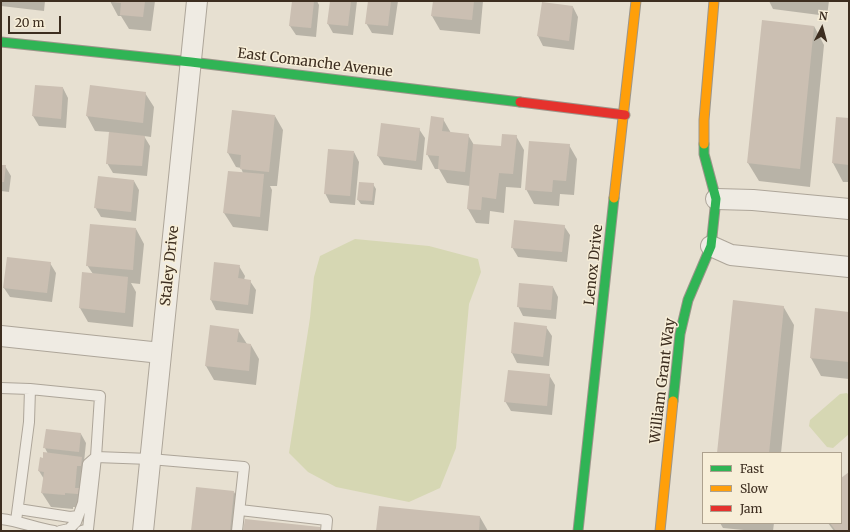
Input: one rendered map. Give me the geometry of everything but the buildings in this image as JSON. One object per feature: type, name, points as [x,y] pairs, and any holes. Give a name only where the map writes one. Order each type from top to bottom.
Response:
[{"type":"street","name":"Staley Drive","points":[[143,531],[197,1]]},
{"type":"street","name":"Lenox Drive","points":[[578,531],[636,1]]},
{"type":"street","name":"William Grant Way","points":[[660,531],[680,334],[688,300],[710,246],[716,199],[704,154],[704,120],[714,1]]},
{"type":"street","name":"East Comanche Avenue","points":[[1,42],[191,62],[624,115]]},
{"type":"street","points":[[716,199],[753,200],[849,209]]},
{"type":"street","points":[[710,246],[731,255],[849,267]]},
{"type":"street","points":[[1,336],[161,353]]},
{"type":"lane","points":[[1,388],[30,389],[100,396],[96,457],[88,529],[82,531]]},
{"type":"lane","points":[[16,521],[29,422],[30,389]]},
{"type":"lane","points":[[60,531],[69,529],[76,522],[83,503],[88,464],[96,457],[150,459],[244,467],[237,531]]},
{"type":"lane","points":[[18,509],[70,517],[78,516]]},
{"type":"lane","points":[[240,510],[327,520],[326,531]]},
{"type":"lane","points":[[1,518],[54,531]]},
{"type":"lane","points":[[16,521],[33,531]]},
{"type":"green space","points":[[355,239],[429,246],[478,259],[481,272],[469,304],[456,448],[440,488],[409,502],[336,487],[308,472],[289,453],[310,318],[314,277],[320,256]]},
{"type":"green space","points":[[847,393],[849,396],[849,434],[833,448],[827,447],[809,426],[810,420],[840,394]]},
{"type":"traffic: fast","points":[[1,42],[191,62],[520,102]]},
{"type":"traffic: fast","points":[[673,401],[680,334],[688,300],[711,246],[716,199],[704,154],[704,144]]},
{"type":"traffic: fast","points":[[578,531],[614,198]]},
{"type":"traffic: slow","points":[[614,198],[636,1]]},
{"type":"traffic: slow","points":[[704,144],[704,120],[714,1]]},
{"type":"traffic: slow","points":[[660,531],[673,401]]},
{"type":"traffic: jam","points":[[520,102],[625,115]]}]
